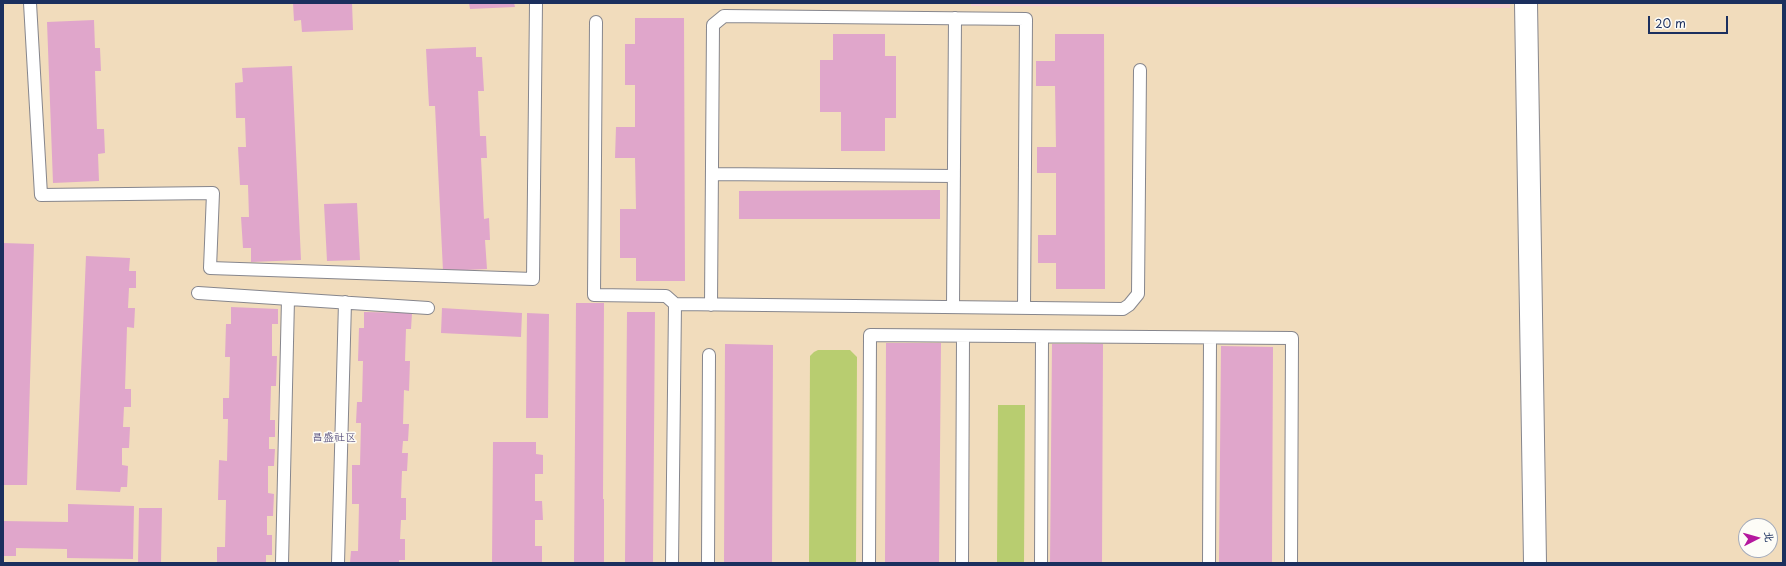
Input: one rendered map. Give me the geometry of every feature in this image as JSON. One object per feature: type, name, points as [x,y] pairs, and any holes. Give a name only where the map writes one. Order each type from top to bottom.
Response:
[{"type":"street","points":[[1526,3],[1535,563]]},
{"type":"lane","points":[[30,3],[41,195],[213,193],[210,268],[533,279],[536,3]]},
{"type":"lane","points":[[710,305],[713,24],[724,16],[1026,19],[1024,307]]},
{"type":"lane","points":[[953,307],[955,18]]},
{"type":"lane","points":[[596,22],[594,295],[666,296],[675,304],[1123,308],[1129,305],[1138,294],[1140,70]]},
{"type":"lane","points":[[712,174],[954,176]]},
{"type":"lane","points":[[198,293],[428,308]]},
{"type":"lane","points":[[282,563],[288,299]]},
{"type":"lane","points":[[338,563],[345,302]]},
{"type":"lane","points":[[672,563],[675,304]]},
{"type":"lane","points":[[869,563],[870,335],[1292,338],[1291,563]]},
{"type":"lane","points":[[962,563],[963,336]]},
{"type":"lane","points":[[1041,563],[1042,337]]},
{"type":"lane","points":[[1209,563],[1210,338]]},
{"type":"lane","points":[[708,563],[709,354]]},
{"type":"shaded area","points":[[971,3],[1510,3],[1510,8],[971,6]]},
{"type":"green space","points":[[818,350],[850,350],[857,357],[856,563],[809,563],[810,356]]},
{"type":"green space","points":[[998,405],[1025,405],[1024,563],[997,563]]},
{"type":"building","points":[[293,3],[352,3],[353,30],[302,32],[301,20],[294,21]]},
{"type":"building","points":[[469,3],[514,3],[515,7],[470,9]]},
{"type":"building","points":[[635,18],[684,18],[685,281],[636,281],[636,258],[620,258],[620,209],[636,209],[635,158],[615,158],[616,127],[635,127],[635,85],[625,85],[625,44],[635,44]]},
{"type":"building","points":[[94,20],[95,48],[100,48],[101,71],[95,71],[97,129],[104,129],[105,153],[98,154],[99,181],[53,183],[47,22]]},
{"type":"building","points":[[833,34],[885,34],[885,56],[896,56],[896,118],[885,118],[885,151],[841,151],[841,112],[820,112],[820,60],[833,60]]},
{"type":"building","points":[[1055,34],[1104,34],[1105,289],[1056,289],[1056,263],[1038,263],[1038,235],[1056,235],[1056,173],[1037,173],[1037,147],[1056,147],[1055,86],[1036,86],[1036,61],[1055,61]]},
{"type":"building","points":[[476,47],[476,57],[482,57],[484,91],[478,91],[480,136],[486,136],[487,158],[481,158],[484,219],[489,218],[490,240],[485,240],[487,269],[443,271],[435,106],[429,106],[426,49]]},
{"type":"building","points":[[292,66],[301,260],[251,262],[251,248],[243,248],[241,217],[249,217],[248,185],[240,185],[238,147],[246,147],[245,118],[236,118],[235,83],[243,82],[242,68]]},
{"type":"building","points":[[940,190],[940,219],[739,219],[739,191]]},
{"type":"building","points":[[357,203],[360,260],[327,261],[324,204]]},
{"type":"building","points":[[3,243],[34,244],[27,485],[3,485]]},
{"type":"building","points":[[86,256],[130,258],[129,271],[136,271],[136,288],[129,288],[128,308],[135,308],[134,328],[127,327],[125,389],[131,389],[131,407],[124,407],[123,427],[130,427],[129,448],[122,448],[122,465],[128,466],[127,487],[121,487],[120,492],[76,490]]},
{"type":"building","points":[[576,303],[604,303],[604,563],[574,563]]},
{"type":"building","points":[[231,307],[278,309],[278,324],[272,324],[272,356],[277,356],[276,386],[271,386],[270,420],[275,420],[275,437],[269,437],[269,449],[275,449],[274,466],[268,466],[268,493],[274,494],[273,516],[267,516],[267,535],[272,535],[272,555],[266,555],[266,563],[217,563],[217,547],[225,547],[226,500],[218,500],[219,460],[227,461],[228,419],[223,419],[223,398],[229,398],[230,357],[225,357],[226,324],[231,324]]},
{"type":"building","points":[[442,308],[522,313],[521,337],[441,333]]},
{"type":"building","points":[[364,312],[412,313],[411,329],[406,329],[405,361],[410,361],[409,391],[404,390],[403,424],[409,424],[408,441],[403,441],[402,453],[408,453],[407,471],[402,471],[401,498],[406,498],[406,520],[401,520],[400,539],[405,539],[405,560],[399,560],[399,563],[350,563],[351,551],[358,551],[359,504],[352,504],[352,465],[360,465],[361,423],[356,423],[357,402],[362,402],[363,361],[358,361],[359,328],[364,328]]},
{"type":"building","points":[[627,312],[655,312],[653,563],[625,563]]},
{"type":"building","points":[[527,313],[549,314],[548,418],[526,418]]},
{"type":"building","points":[[886,343],[941,343],[939,563],[885,563]]},
{"type":"building","points":[[725,344],[773,345],[772,563],[724,563]]},
{"type":"building","points":[[1052,344],[1103,344],[1102,563],[1050,563]]},
{"type":"building","points":[[1221,346],[1273,347],[1272,563],[1219,563]]},
{"type":"building","points":[[493,442],[536,442],[536,454],[543,455],[543,474],[535,474],[535,501],[542,501],[543,520],[535,520],[535,546],[542,546],[542,563],[492,563]]},
{"type":"building","points":[[68,504],[134,506],[133,559],[67,558],[67,549],[16,548],[16,556],[3,556],[3,521],[68,522]]},
{"type":"building","points":[[139,508],[162,508],[161,563],[138,563]]},
{"type":"district","name":"昌盛社区","points":[[334,438]]}]
